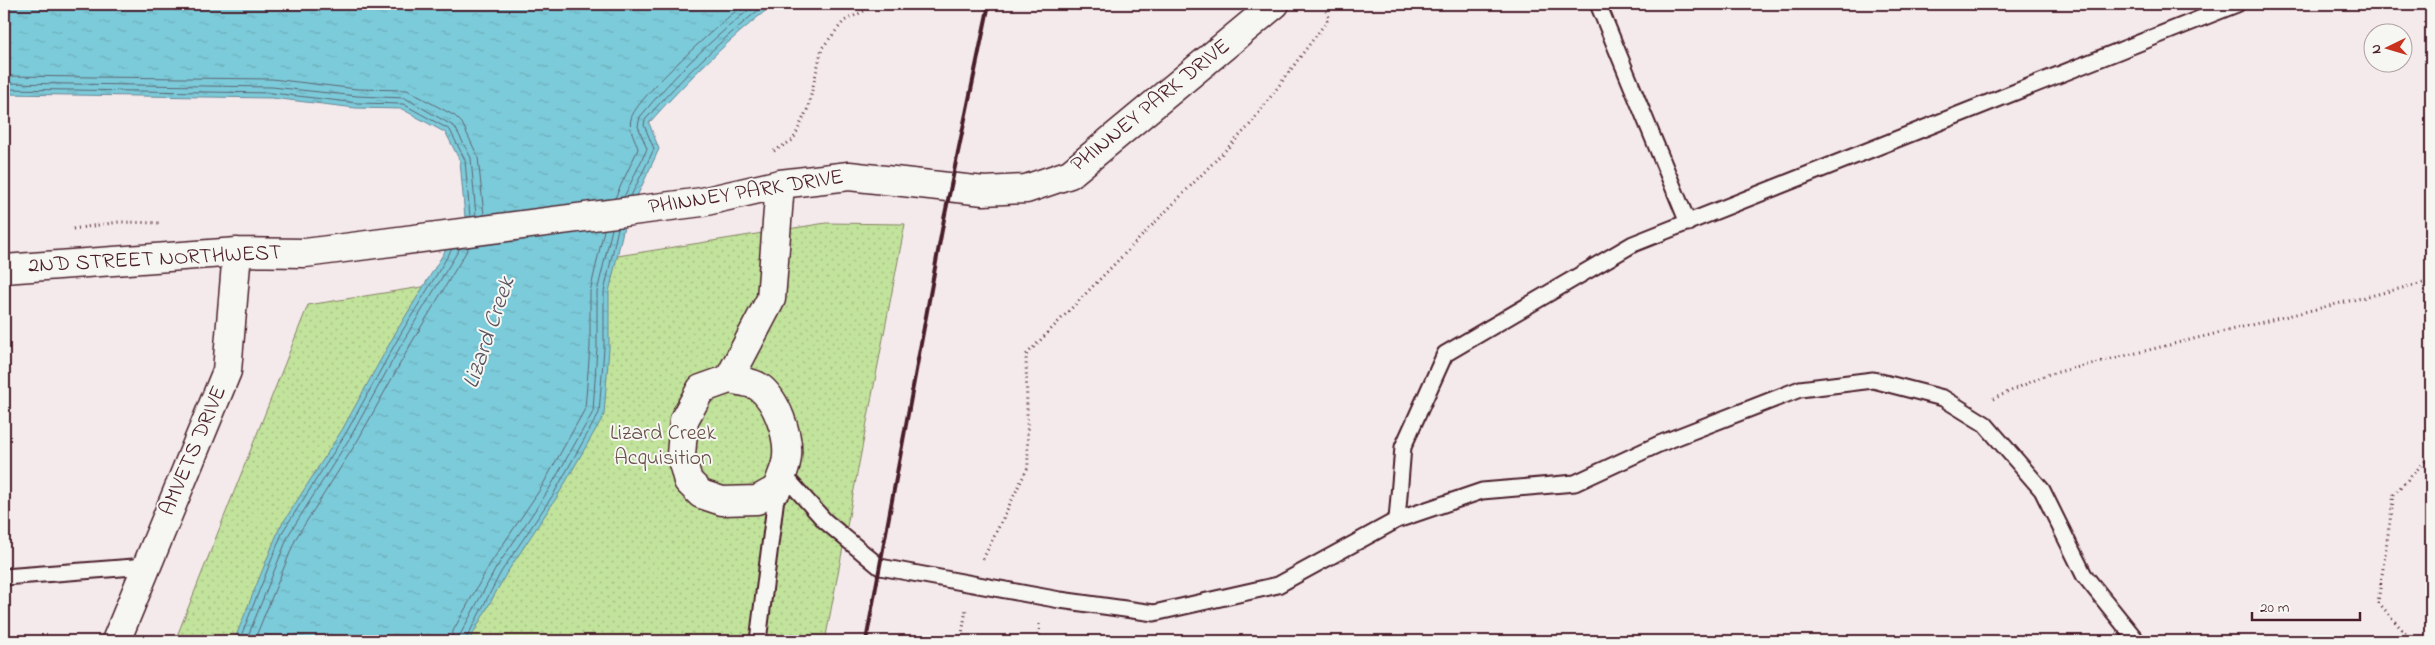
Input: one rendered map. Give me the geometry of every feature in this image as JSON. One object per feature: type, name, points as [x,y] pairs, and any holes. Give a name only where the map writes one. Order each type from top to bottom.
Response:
[{"type":"street","name":"PHINNEY PARK DRIVE","points":[[305,253],[702,202],[780,184],[849,176],[984,191],[1026,189],[1070,174],[1275,4]]},
{"type":"street","points":[[729,380],[771,299],[780,184]]},
{"type":"street","name":"2ND STREET NORTHWEST","points":[[4,269],[237,252],[305,253]]},
{"type":"street","name":"AMVETS DRIVE","points":[[116,641],[227,371],[237,252]]},
{"type":"street","points":[[729,380],[758,386],[774,403],[783,427],[788,456],[779,481],[757,500],[722,501],[701,494],[688,481],[681,455],[684,420],[701,389],[729,380]]},
{"type":"lane","points":[[1598,4],[1688,223]]},
{"type":"lane","points":[[1396,520],[1403,447],[1445,354],[1633,244],[2237,4]]},
{"type":"lane","points":[[779,481],[880,567],[1060,600],[1154,613],[1278,585],[1396,520],[1482,491],[1575,483],[1659,444],[1800,389],[1873,380],[1943,398],[1985,424],[2042,490],[2084,574],[2137,641]]},
{"type":"lane","points":[[758,641],[779,481]]},
{"type":"lane","points":[[4,577],[147,566]]},
{"type":"path","points":[[770,153],[793,140],[808,108],[822,48],[844,21],[878,4]]},
{"type":"path","points":[[961,641],[970,583],[1028,467],[1026,355],[1249,126],[1329,18],[1323,4]]},
{"type":"path","points":[[1965,412],[2046,375],[2431,281]]},
{"type":"path","points":[[2412,641],[2378,602],[2394,494],[2431,455]]},
{"type":"green space","name":"Lizard Creek Acquisition","points":[[826,223],[905,224],[825,641],[175,641],[308,305]]},
{"type":"water","name":"Lizard Creek","points":[[4,4],[774,4],[709,61],[649,123],[659,149],[625,222],[609,292],[609,348],[604,415],[557,497],[506,574],[469,641],[234,641],[279,529],[342,430],[396,332],[465,218],[460,161],[446,133],[402,109],[356,108],[272,98],[4,94]]},
{"type":"railway","points":[[866,641],[944,219],[989,4]]}]
